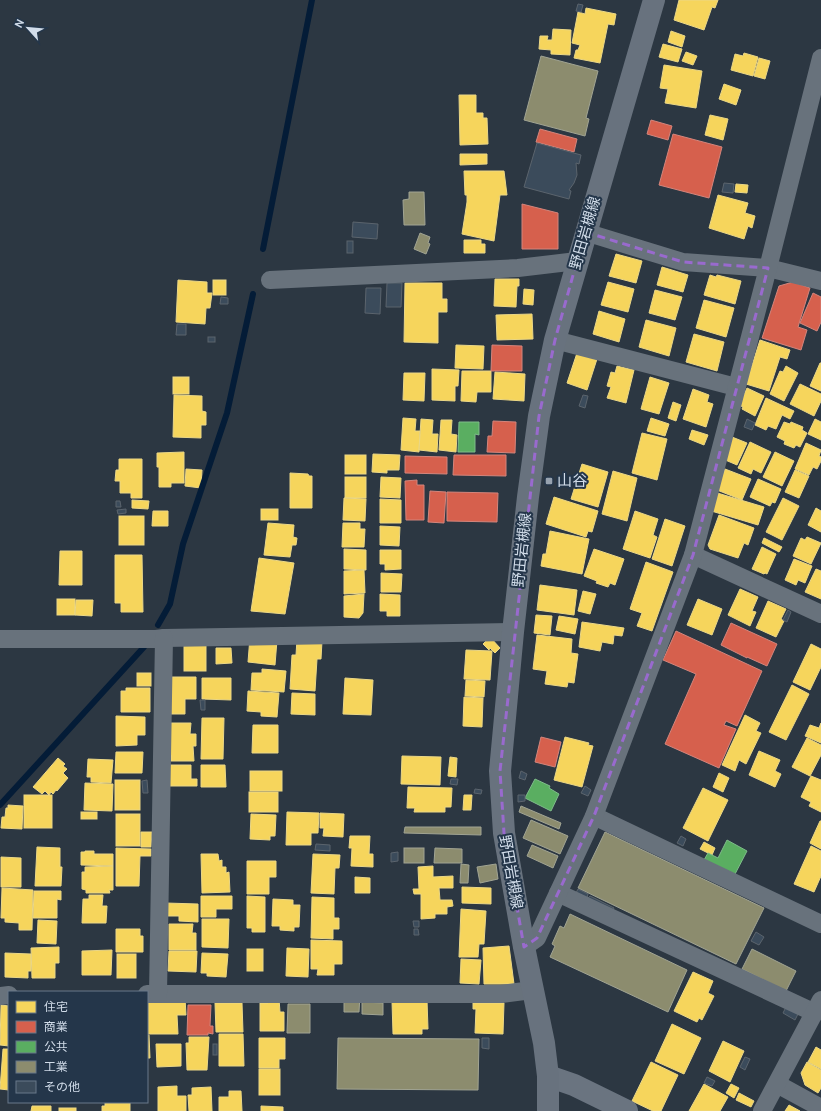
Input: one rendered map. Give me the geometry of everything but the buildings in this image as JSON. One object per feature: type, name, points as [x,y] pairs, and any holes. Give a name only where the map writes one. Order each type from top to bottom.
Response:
[{"type":"main road","name":"野田岩槻線","points":[[548,1111],[548,1076],[544,1043],[532,990],[504,832],[500,772],[513,632],[528,497],[539,416],[555,340],[576,261],[654,0]]},
{"type":"street","points":[[524,947],[537,938],[594,816],[693,555],[821,58]]},
{"type":"street","points":[[585,232],[683,262],[768,268],[821,281]]},
{"type":"street","points":[[270,280],[518,268],[576,261]]},
{"type":"street","points":[[555,340],[736,387]]},
{"type":"street","points":[[693,555],[821,614]]},
{"type":"street","points":[[0,639],[156,639],[513,632]]},
{"type":"street","points":[[164,638],[153,994],[501,994],[532,990]]},
{"type":"street","points":[[594,816],[821,924]]},
{"type":"street","points":[[558,893],[818,1007],[762,1111]]},
{"type":"street","points":[[548,1076],[574,1085],[628,1111]]},
{"type":"street","points":[[777,1084],[821,1108]]},
{"type":"highlighted area","points":[[585,232],[683,262],[768,268],[693,555],[594,816],[537,938],[524,947],[504,833],[500,771],[539,416],[555,340]]},
{"type":"waterway","points":[[263,249],[312,0]]},
{"type":"waterway","points":[[158,625],[170,604],[183,544],[227,413],[253,294]]},
{"type":"waterway","points":[[0,805],[144,647]]},
{"type":"place","name":"山谷","points":[[549,481]]}]
